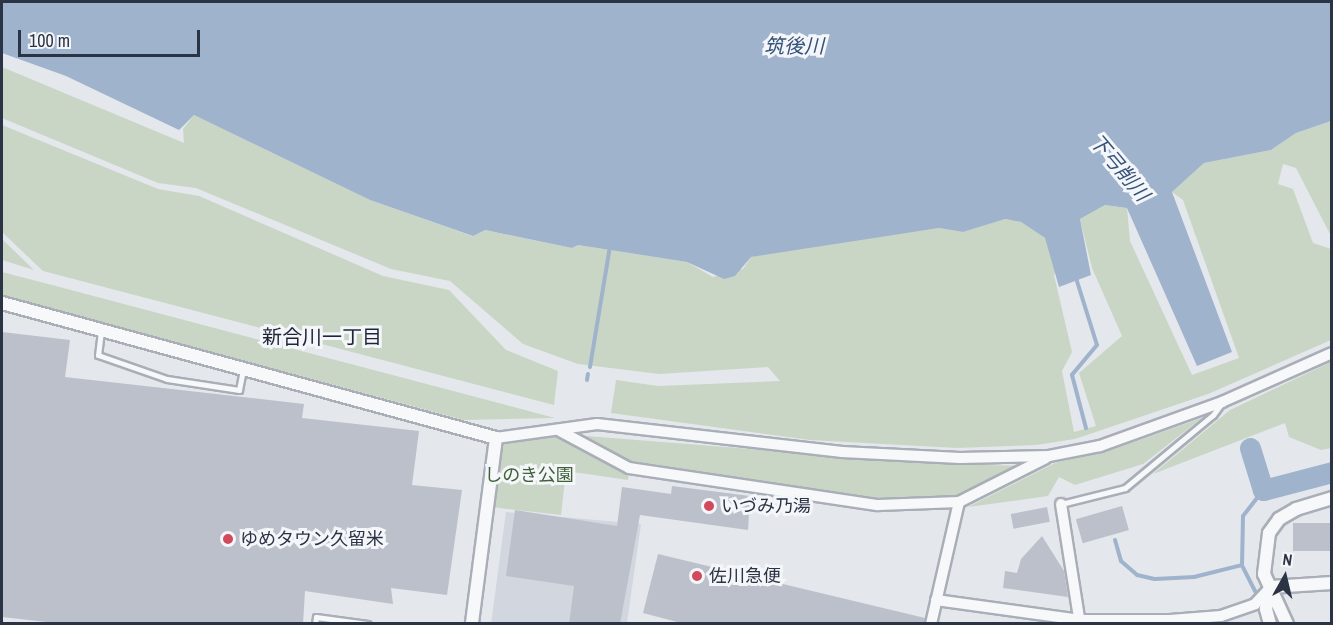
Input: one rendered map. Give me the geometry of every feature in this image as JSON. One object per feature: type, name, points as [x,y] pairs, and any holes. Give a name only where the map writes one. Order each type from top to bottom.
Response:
[{"type":"street","points":[[2,303],[496,438],[597,423],[842,452],[960,458],[1049,456],[1100,446],[1222,402],[1332,353]]},
{"type":"street","points":[[560,430],[629,468],[878,505],[959,502],[1049,456]]},
{"type":"street","points":[[472,624],[496,438]]},
{"type":"street","points":[[1287,624],[1271,587],[1263,559],[1269,533],[1279,519],[1332,498]]},
{"type":"street","points":[[931,624],[959,502]]},
{"type":"street","points":[[1061,504],[1080,622]]},
{"type":"street","points":[[936,600],[1080,622],[1191,618],[1221,616],[1258,601],[1271,587],[1332,583]]},
{"type":"street","points":[[1270,624],[1266,609],[1271,587]]},
{"type":"lane","points":[[102,329],[98,354],[167,380],[239,390],[244,369]]},
{"type":"lane","points":[[1061,504],[1125,488],[1214,415],[1222,402]]},
{"type":"lane","points":[[315,624],[316,617],[368,624]]},
{"type":"shaded area","points":[[506,512],[641,524],[627,623],[491,624]]},
{"type":"green space","points":[[2,67],[184,143],[183,129],[194,115],[370,200],[472,236],[484,230],[572,248],[578,245],[687,262],[713,277],[743,269],[751,257],[786,250],[939,228],[963,232],[1004,219],[1021,222],[1045,238],[1057,270],[1054,275],[1072,352],[1062,371],[1074,432],[1096,426],[1079,373],[1122,336],[1092,268],[1080,219],[1105,205],[1127,208],[1130,241],[1192,375],[1239,358],[1183,200],[1172,192],[1204,163],[1271,150],[1296,133],[1331,121],[1331,236],[1296,168],[1283,164],[1278,184],[1293,189],[1313,243],[1331,249],[1331,340],[1208,394],[1075,439],[1036,445],[957,448],[810,440],[611,413],[616,380],[658,386],[780,381],[768,367],[659,374],[578,364],[523,344],[450,281],[391,269],[196,188],[158,183],[2,118]]},
{"type":"green space","points":[[2,125],[158,189],[199,196],[383,276],[449,290],[506,350],[558,371],[554,405],[43,271],[2,232]]},
{"type":"green space","points":[[2,239],[34,270],[2,260]]},
{"type":"green space","points":[[2,272],[555,418],[464,420],[2,295]]},
{"type":"green space","points":[[1331,362],[1331,448],[1321,450],[1289,437],[1285,423],[1153,474],[1230,410]]},
{"type":"green space","points":[[1202,418],[1143,464],[1075,485],[1059,477],[1048,496],[968,507],[1055,463],[1117,448]]},
{"type":"green space","name":"しのき公園","points":[[560,430],[629,468],[628,480],[566,471],[561,515],[491,507],[496,438]]},
{"type":"green space","points":[[573,435],[940,464],[1024,466],[958,496],[883,503],[628,463]]},
{"type":"water","name":"筑後川","points":[[2,2],[1331,2],[1331,121],[1296,133],[1271,150],[1204,163],[1172,192],[1232,352],[1197,366],[1127,208],[1105,205],[1080,219],[1091,275],[1059,287],[1045,238],[1021,222],[1005,219],[963,232],[939,228],[751,257],[735,276],[724,279],[687,262],[578,245],[572,248],[485,230],[473,236],[370,200],[194,115],[179,130],[66,76],[2,53]]},
{"type":"building","name":"ゆめタウン久留米","points":[[2,332],[70,340],[65,377],[304,404],[302,418],[419,431],[412,485],[462,490],[447,595],[391,588],[393,604],[305,591],[303,624],[64,624],[2,617]]},
{"type":"building","points":[[672,486],[750,496],[748,530],[640,515],[620,624],[569,624],[574,586],[506,576],[515,510],[617,526],[622,487],[671,494]]},
{"type":"building","points":[[1122,506],[1129,530],[1083,543],[1076,519]]},
{"type":"building","points":[[1047,507],[1050,522],[1014,529],[1011,514]]},
{"type":"building","points":[[1293,523],[1332,523],[1332,551],[1293,551]]},
{"type":"building","points":[[1042,536],[1064,571],[1068,597],[1003,588],[1005,571],[1017,573],[1021,559]]},
{"type":"building","name":"佐川急便","points":[[658,554],[925,618],[924,624],[685,624],[643,613]]},
{"type":"waterway","points":[[590,367],[610,246]]},
{"type":"waterway","points":[[1076,278],[1097,345],[1072,375],[1086,428]]},
{"type":"waterway","points":[[587,380],[588,374]]},
{"type":"waterway","name":"下弓削川","points":[[1250,448],[1263,490],[1332,472]]},
{"type":"waterway","points":[[1255,591],[1242,565],[1243,516],[1263,490]]},
{"type":"waterway","points":[[1115,540],[1121,561],[1137,575],[1155,579],[1194,577],[1242,565]]},
{"type":"place","name":"いづみ乃湯","points":[[709,506]]},
{"type":"place","name":"ゆめタウン久留米","points":[[228,539]]},
{"type":"place","name":"佐川急便","points":[[697,576]]},
{"type":"district","name":"新合川一丁目","points":[[322,336]]}]
